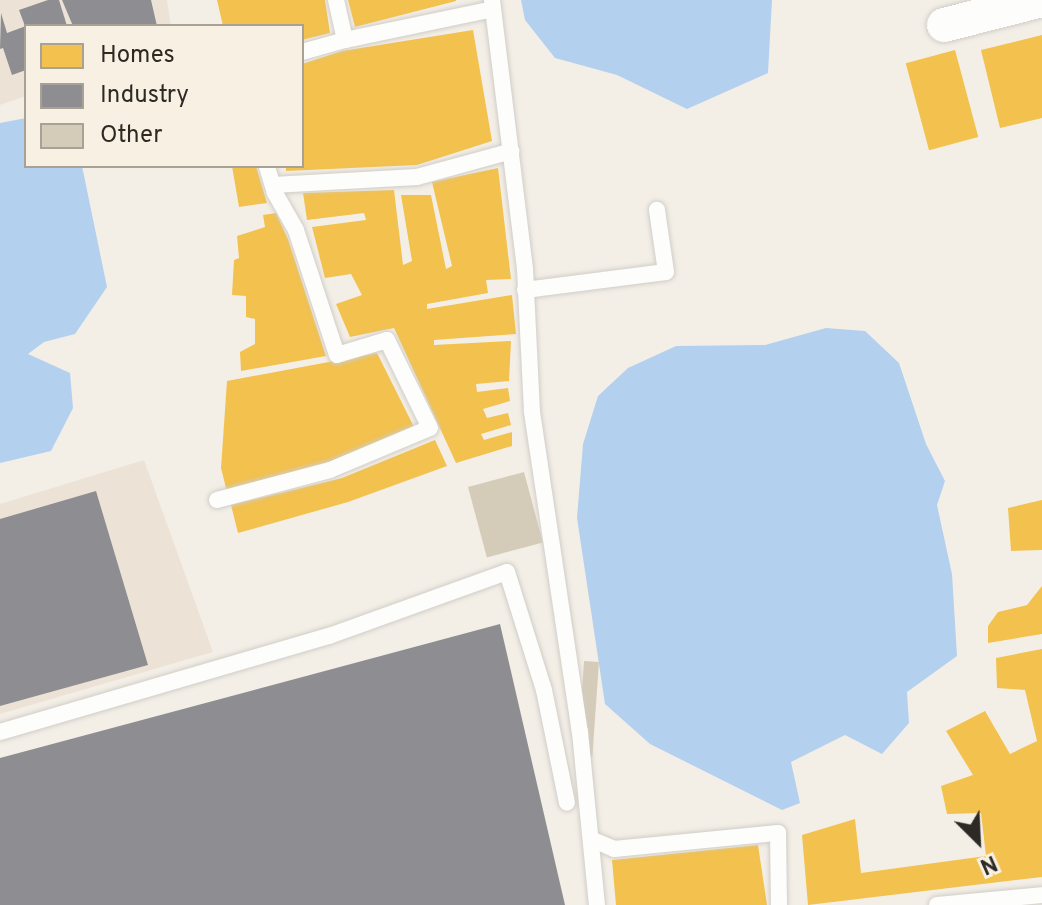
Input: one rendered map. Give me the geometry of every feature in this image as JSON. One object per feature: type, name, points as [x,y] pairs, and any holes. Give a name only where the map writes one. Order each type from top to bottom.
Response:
[{"type":"street","points":[[944,25],[1042,0]]},
{"type":"lane","points":[[336,0],[345,40]]},
{"type":"lane","points":[[304,51],[493,4],[512,151],[532,412],[593,840],[597,905]]},
{"type":"lane","points":[[273,185],[417,177],[512,151]]},
{"type":"lane","points":[[217,500],[330,470],[430,428],[387,340],[337,355],[296,230],[268,168]]},
{"type":"lane","points":[[525,290],[666,272],[657,210]]},
{"type":"lane","points":[[0,732],[329,636],[507,572],[544,690],[567,803]]},
{"type":"lane","points":[[593,840],[614,849],[778,833],[779,905]]},
{"type":"lane","points":[[937,905],[985,903],[1042,895]]},
{"type":"shaded area","points":[[0,0],[167,0],[171,24],[24,24],[24,97],[0,105]]},
{"type":"shaded area","points":[[144,460],[213,652],[0,714],[0,504]]},
{"type":"water","points":[[521,0],[772,0],[768,73],[687,109],[617,75],[555,58],[525,20]]},
{"type":"water","points":[[24,118],[24,168],[82,168],[107,287],[75,334],[44,342],[28,354],[70,373],[73,408],[51,451],[0,463],[0,123]]},
{"type":"water","points":[[826,328],[865,331],[899,363],[926,444],[945,481],[937,505],[952,574],[957,656],[907,692],[909,723],[882,754],[845,735],[791,762],[800,803],[782,810],[650,744],[605,704],[577,518],[583,444],[598,396],[628,368],[676,346],[765,345]]},
{"type":"building: Homes","points":[[217,0],[325,0],[330,33],[304,40],[304,24],[223,24]]},
{"type":"building: Homes","points":[[348,0],[456,0],[456,1],[355,27]]},
{"type":"building: Homes","points":[[473,30],[492,141],[417,165],[286,171],[286,168],[304,168],[304,63],[342,51]]},
{"type":"building: Homes","points":[[1042,35],[1042,118],[1000,128],[981,50]]},
{"type":"building: Homes","points":[[955,50],[978,137],[929,150],[906,63]]},
{"type":"building: Homes","points":[[232,168],[257,168],[267,203],[239,207]]},
{"type":"building: Homes","points":[[498,168],[511,279],[486,280],[488,293],[427,304],[427,309],[512,295],[516,334],[434,340],[434,345],[511,341],[509,381],[476,384],[477,392],[508,388],[510,401],[483,409],[487,418],[508,413],[511,425],[481,434],[484,440],[512,432],[512,446],[456,463],[394,328],[350,337],[336,304],[362,295],[351,274],[325,278],[312,227],[366,220],[364,213],[307,220],[303,193],[394,190],[403,265],[412,261],[401,195],[431,195],[446,269],[452,266],[432,182]]},
{"type":"building: Homes","points":[[276,213],[288,239],[326,356],[241,371],[240,352],[255,344],[255,319],[246,317],[246,296],[232,295],[234,260],[239,258],[237,236],[265,227],[263,215]]},
{"type":"building: Homes","points":[[377,353],[414,427],[333,464],[227,492],[221,468],[227,381]]},
{"type":"building: Homes","points":[[435,440],[447,466],[348,502],[238,533],[231,505],[342,478]]},
{"type":"building: Homes","points":[[1042,500],[1042,550],[1011,551],[1008,508]]},
{"type":"building: Homes","points":[[1042,586],[1042,634],[988,643],[988,626],[998,612],[1027,605]]},
{"type":"building: Homes","points":[[1042,649],[1042,877],[808,905],[802,835],[855,819],[861,873],[986,856],[981,813],[947,814],[941,786],[973,775],[946,731],[985,711],[1010,754],[1037,741],[1025,690],[997,688],[996,658]]},
{"type":"building: Homes","points":[[758,845],[767,905],[616,905],[612,860]]},
{"type":"building: Industry","points":[[48,0],[59,0],[66,24],[24,24],[19,10]]},
{"type":"building: Industry","points":[[62,0],[151,0],[157,24],[72,24]]},
{"type":"building: Industry","points":[[1,13],[7,33],[24,27],[24,71],[12,75],[3,48],[0,49]]},
{"type":"building: Industry","points":[[96,491],[148,665],[0,706],[0,519]]},
{"type":"building: Industry","points":[[500,624],[565,905],[0,905],[0,758]]},
{"type":"building: Other","points":[[524,472],[543,543],[487,558],[468,487]]},
{"type":"building: Other","points":[[584,661],[599,662],[592,757],[577,756]]}]
